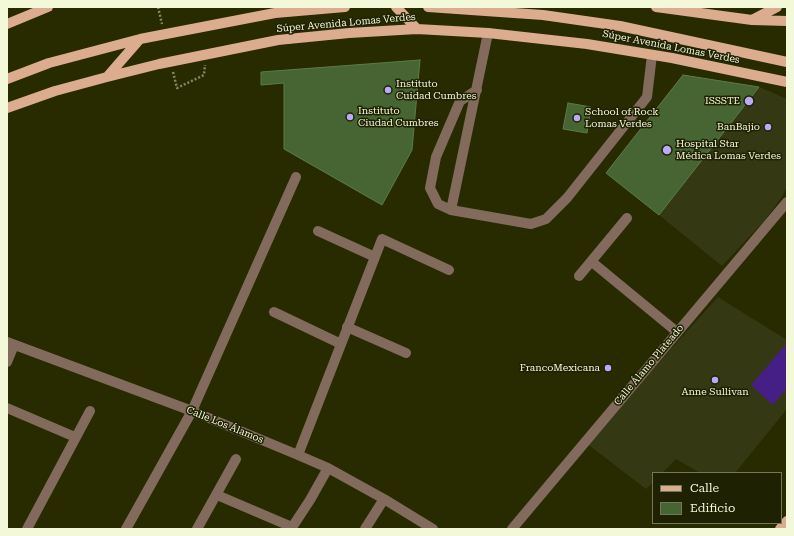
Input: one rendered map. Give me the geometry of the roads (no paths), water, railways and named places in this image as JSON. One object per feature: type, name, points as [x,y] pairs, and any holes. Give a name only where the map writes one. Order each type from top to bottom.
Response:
[{"type":"main road","points":[[7,24],[48,7]]},
{"type":"main road","name":"Súper Avenida Lomas Verdes","points":[[7,79],[49,63],[140,39],[275,13],[346,7]]},
{"type":"main road","points":[[396,7],[417,29]]},
{"type":"main road","name":"Súper Avenida Lomas Verdes","points":[[428,7],[543,15],[620,26],[787,62]]},
{"type":"main road","points":[[656,7],[752,20],[787,21]]},
{"type":"main road","points":[[752,20],[777,7]]},
{"type":"main road","name":"Súper Avenida Lomas Verdes","points":[[7,108],[55,91],[107,76],[278,40],[349,33],[417,29],[488,33],[588,44],[787,82]]},
{"type":"main road","points":[[107,76],[140,39]]},
{"type":"main road","points":[[780,529],[787,522]]},
{"type":"street","points":[[451,210],[488,33]]},
{"type":"street","points":[[477,90],[460,101],[436,157],[430,188],[438,204],[451,210],[530,224],[546,219],[567,198],[647,97],[652,55]]},
{"type":"street","points":[[126,529],[192,411],[296,177]]},
{"type":"street","name":"Calle Álamo Plateado","points":[[512,529],[787,202]]},
{"type":"street","points":[[579,276],[627,218]]},
{"type":"street","points":[[318,231],[375,257]]},
{"type":"street","points":[[298,455],[382,239],[449,270]]},
{"type":"street","points":[[592,262],[677,332]]},
{"type":"street","points":[[274,312],[341,344]]},
{"type":"street","points":[[347,327],[406,353]]},
{"type":"street","points":[[7,362],[11,343]]},
{"type":"street","name":"Calle Los Álamos","points":[[11,343],[192,411],[328,468],[384,498],[433,529]]},
{"type":"street","points":[[7,408],[75,437]]},
{"type":"street","points":[[27,529],[90,411]]},
{"type":"street","points":[[197,529],[236,459]]},
{"type":"street","points":[[216,495],[292,528],[328,468]]},
{"type":"street","points":[[365,529],[384,498]]},
{"type":"place","name":"Instituto Cuidad Cumbres","points":[[388,90]]},
{"type":"place","name":"ISSSTE","points":[[749,101]]},
{"type":"place","name":"Instituto Ciudad Cumbres","points":[[350,117]]},
{"type":"place","name":"School of Rock Lomas Verdes","points":[[577,118]]},
{"type":"place","name":"BanBajio","points":[[768,127]]},
{"type":"place","name":"Hospital Star Médica Lomas Verdes","points":[[667,150]]},
{"type":"place","name":"FrancoMexicana","points":[[608,368]]},
{"type":"place","name":"Anne Sullivan","points":[[715,380]]}]
